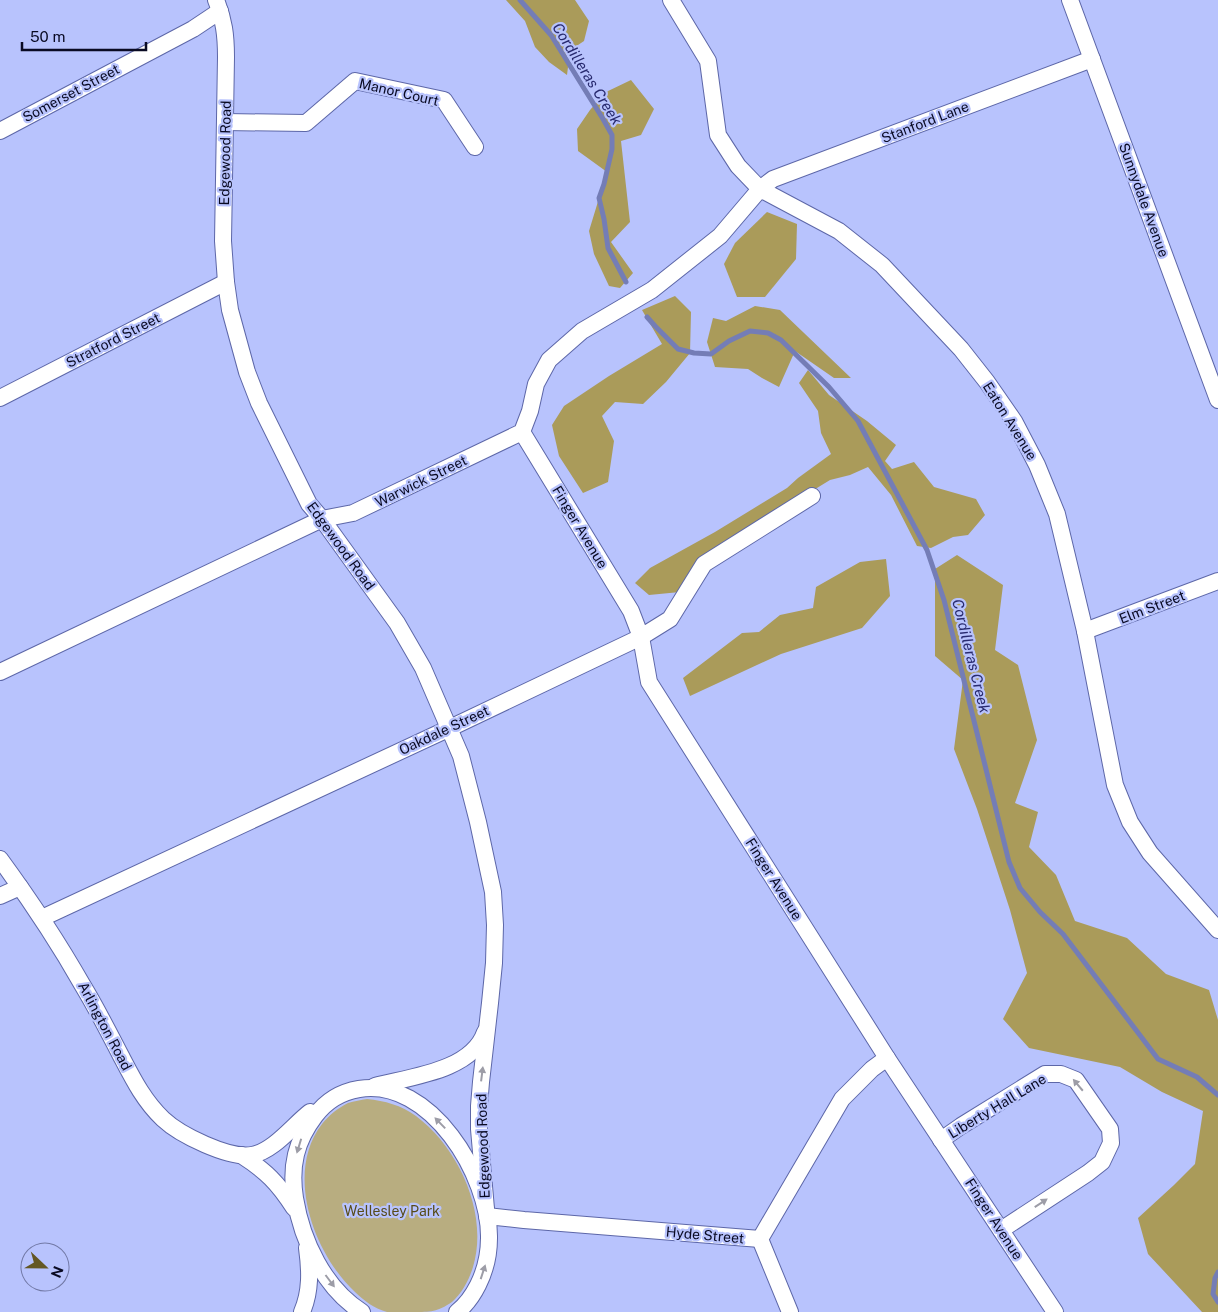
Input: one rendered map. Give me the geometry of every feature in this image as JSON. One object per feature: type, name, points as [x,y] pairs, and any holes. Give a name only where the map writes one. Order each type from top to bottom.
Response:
[{"type":"street","name":"Eaton Avenue","points":[[671,0],[708,61],[718,135],[738,166],[760,189],[839,231],[882,265],[961,349],[1014,421],[1038,465],[1057,514],[1085,631],[1115,785],[1130,822],[1150,853],[1211,912],[1218,930]]},
{"type":"street","name":"Sunnydale Avenue","points":[[1070,0],[1218,400]]},
{"type":"street","name":"Edgewood Road","points":[[218,6],[226,33],[223,240],[226,282],[230,310],[247,372],[259,403],[309,504],[322,519],[397,623],[423,668],[461,756],[486,858],[493,892],[495,925],[488,1023],[480,1082],[479,1106],[479,1130],[486,1213]]},
{"type":"street","name":"Somerset Street","points":[[0,131],[193,29],[218,6]]},
{"type":"street","name":"Stanford Lane","points":[[760,189],[773,179],[1092,59]]},
{"type":"street","name":"Manor Court","points":[[225,122],[306,123],[354,81],[444,100],[475,147]]},
{"type":"street","points":[[522,432],[536,384],[549,360],[582,331],[652,290],[720,236],[760,189]]},
{"type":"street","name":"Stratford Street","points":[[0,398],[226,282]]},
{"type":"street","name":"Warwick Street","points":[[0,672],[322,519],[353,513],[522,432]]},
{"type":"street","name":"Finger Avenue","points":[[522,432],[631,611],[641,637],[649,682],[887,1058],[1055,1312]]},
{"type":"street","name":"Oakdale Street","points":[[42,918],[641,637],[670,619],[704,564],[812,496]]},
{"type":"street","name":"Elm Street","points":[[1085,631],[1218,581]]},
{"type":"street","name":"Arlington Road","points":[[0,859],[42,918],[83,985],[137,1087],[164,1120],[182,1134],[221,1150],[241,1155],[252,1155],[262,1152],[274,1144],[324,1102],[346,1091]]},
{"type":"street","points":[[0,896],[20,886]]},
{"type":"street","name":"Edgewood Road","points":[[366,1088],[441,1070],[458,1062],[478,1046],[488,1023]]},
{"type":"street","name":"Hyde Street","points":[[486,1213],[534,1221],[760,1239],[842,1099],[887,1058]]},
{"type":"street","name":"Liberty Hall Lane","points":[[941,1140],[1045,1074],[1061,1074],[1076,1080],[1110,1129],[1111,1143],[1102,1162],[1001,1230]]},
{"type":"street","points":[[362,1312],[339,1293],[314,1257],[298,1213],[294,1190],[294,1170],[297,1148],[305,1129],[317,1112],[330,1100],[346,1091],[366,1088],[387,1090],[421,1106],[450,1134],[463,1152],[474,1173],[486,1213],[489,1237],[488,1258],[482,1277],[464,1312]]},
{"type":"street","name":"Arlington Road","points":[[241,1155],[272,1178],[283,1190],[298,1213]]},
{"type":"street","points":[[302,1312],[308,1293],[310,1277],[305,1236]]},
{"type":"street","points":[[760,1239],[790,1312]]},
{"type":"street","points":[[457,1312],[473,1295]]},
{"type":"green space","name":"Wellesley Park","points":[[367,1099],[393,1104],[416,1116],[445,1146],[467,1184],[477,1226],[477,1247],[473,1267],[459,1295],[452,1302],[438,1310],[387,1312],[365,1301],[340,1276],[327,1257],[309,1212],[305,1189],[305,1166],[311,1144],[322,1124],[334,1112],[348,1103]]},
{"type":"shaded area","points":[[506,0],[575,0],[589,21],[584,41],[566,53],[567,75],[549,62],[535,47],[525,21]]},
{"type":"shaded area","points":[[631,80],[654,109],[641,135],[621,141],[630,222],[611,242],[633,273],[620,288],[609,286],[594,254],[589,231],[607,172],[578,151],[577,129],[606,92]]},
{"type":"shaded area","points":[[767,212],[797,224],[796,259],[765,297],[737,297],[724,264],[735,243]]},
{"type":"shaded area","points":[[675,296],[691,312],[690,353],[666,382],[643,404],[615,402],[602,416],[614,441],[608,482],[583,493],[559,456],[552,425],[564,406],[662,344],[642,310]]},
{"type":"shaded area","points":[[755,306],[780,310],[851,378],[834,378],[795,351],[779,387],[748,369],[715,367],[707,342],[713,318],[726,321]]},
{"type":"shaded area","points":[[808,370],[829,395],[867,421],[896,445],[885,461],[892,469],[914,462],[934,487],[976,499],[985,515],[968,535],[953,537],[931,548],[917,546],[891,495],[868,467],[850,475],[830,480],[737,537],[680,592],[649,595],[635,583],[650,568],[715,532],[787,488],[831,454],[821,433],[818,411],[799,383]]},
{"type":"shaded area","points":[[957,555],[1003,585],[995,650],[1018,665],[1037,740],[1015,803],[1038,812],[1029,847],[1056,875],[1075,921],[1127,938],[1166,974],[1209,990],[1218,1020],[1218,1312],[1202,1312],[1148,1254],[1138,1218],[1195,1164],[1203,1111],[1162,1092],[1120,1067],[1029,1048],[1003,1019],[1027,973],[1010,910],[977,809],[954,749],[963,680],[935,656],[935,569]]},
{"type":"shaded area","points":[[886,559],[890,596],[862,628],[781,654],[690,696],[683,678],[742,633],[759,632],[780,615],[813,608],[816,587],[860,562]]},
{"type":"waterway","name":"Cordilleras Creek","points":[[520,0],[551,35],[612,135],[612,149],[599,198],[608,248],[626,282]]},
{"type":"waterway","name":"Cordilleras Creek","points":[[647,317],[678,349],[694,353],[711,354],[729,341],[750,331],[768,333],[781,340],[829,387],[858,421],[927,550],[944,600],[1009,862],[1020,888],[1040,912],[1063,934],[1158,1059],[1197,1077],[1218,1095]]},
{"type":"waterway","name":"Cordilleras Creek","points":[[1218,1272],[1215,1278],[1213,1294],[1218,1302]]}]
